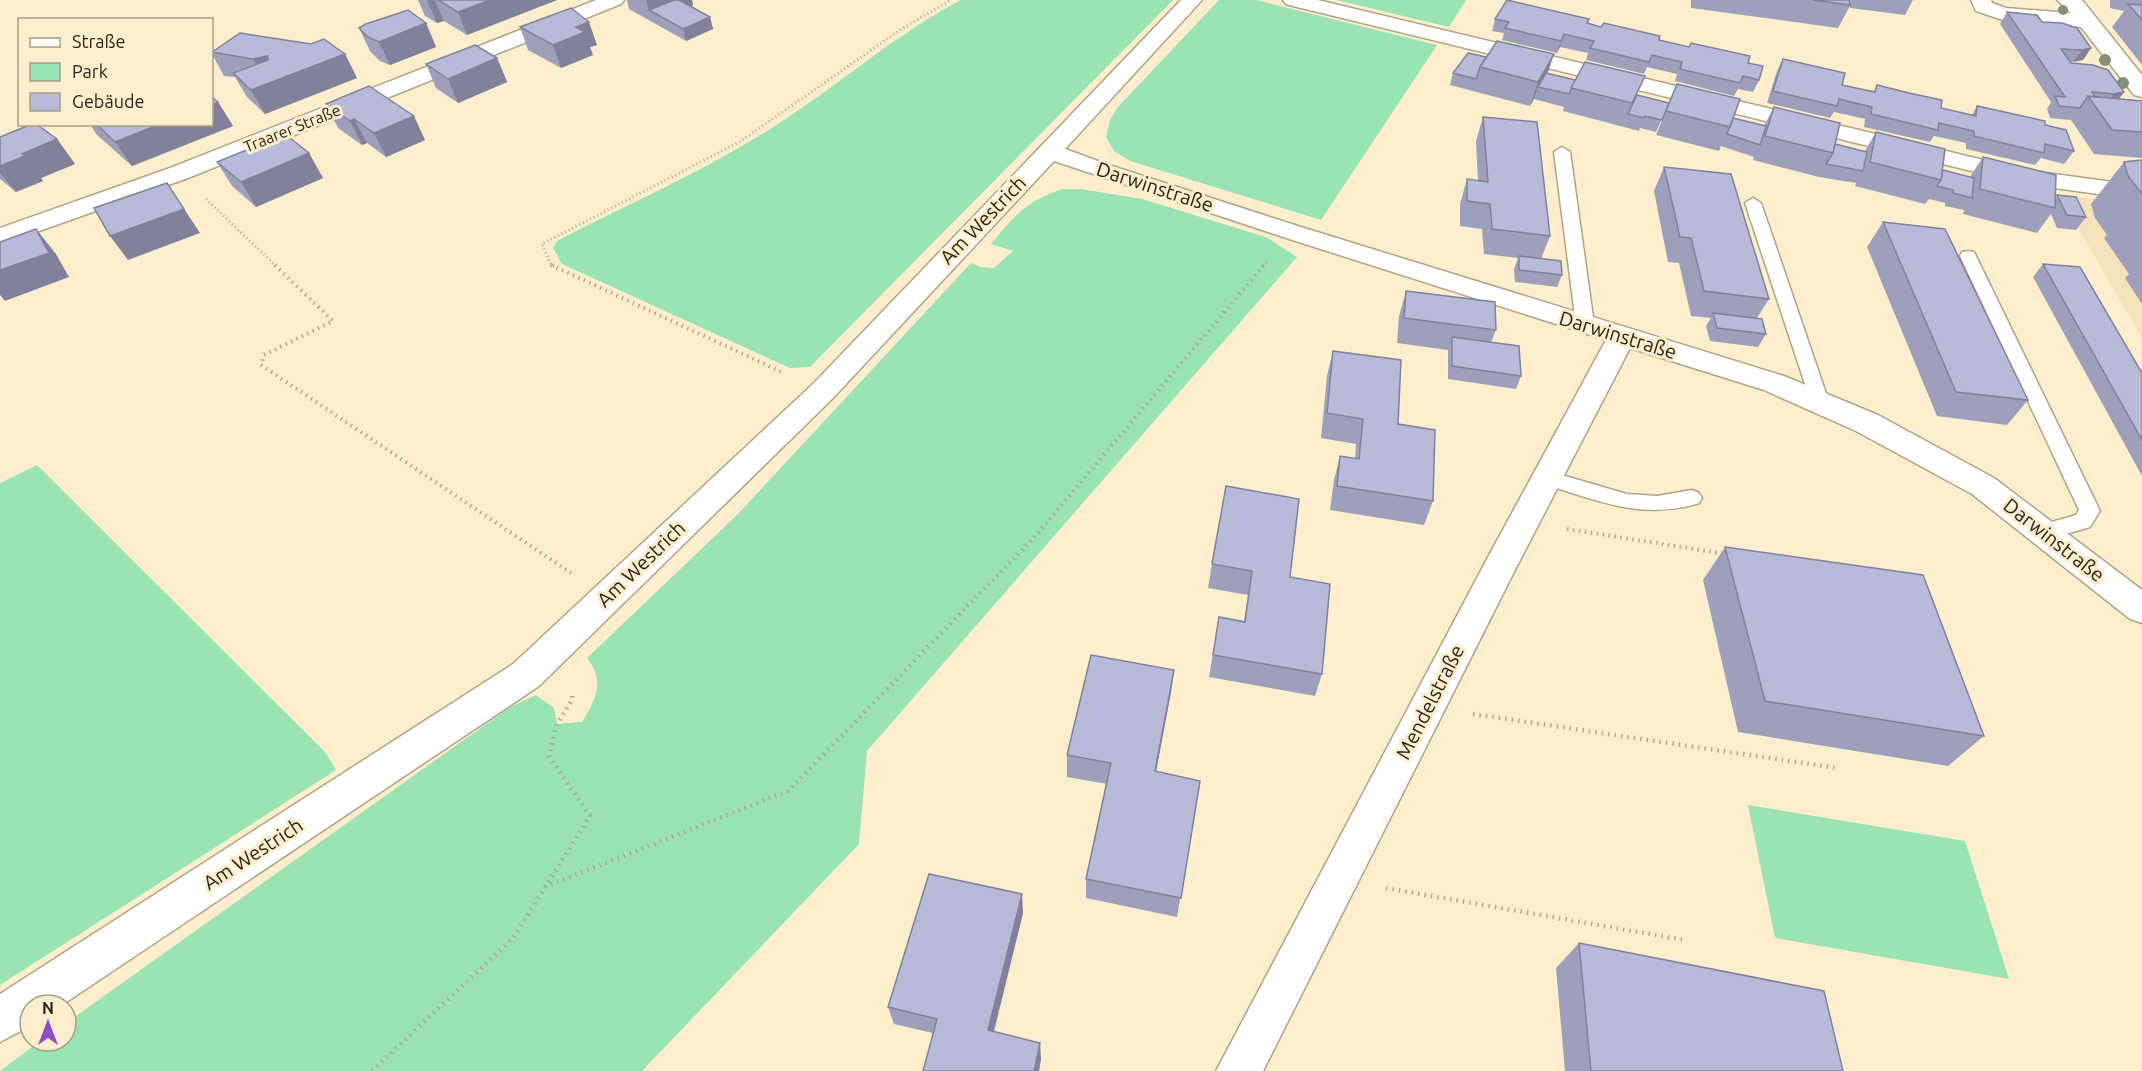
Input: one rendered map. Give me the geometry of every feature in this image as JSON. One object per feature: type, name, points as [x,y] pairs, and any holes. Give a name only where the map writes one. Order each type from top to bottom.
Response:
[{"type":"street","name":"Traarer Straße","points":[[0,237],[179,173],[614,0]]},
{"type":"street","name":"Am Westrich","points":[[0,1020],[526,675],[823,391],[1191,0]]},
{"type":"street","points":[[1293,0],[2025,177],[2142,193]]},
{"type":"street","points":[[1981,0],[1983,7],[2003,14],[2089,21]]},
{"type":"street","points":[[2067,0],[2072,1],[2089,21],[2142,90]]},
{"type":"street","name":"Darwinstraße","points":[[1050,151],[1100,170],[1292,232],[1774,383],[1820,402],[1867,423],[1983,486],[2045,531],[2142,609]]},
{"type":"street","name":"Mendelstraße","points":[[1239,1071],[1623,335]]},
{"type":"lane","points":[[1562,152],[1585,324]]},
{"type":"lane","points":[[1753,203],[1820,402]]},
{"type":"lane","points":[[1968,256],[2090,511],[2083,521],[2045,531]]},
{"type":"lane","points":[[1548,478],[1627,502],[1657,504],[1692,498]]},
{"type":"path","points":[[823,391],[551,265],[543,244],[741,141],[903,28],[951,0]]},
{"type":"path","points":[[179,173],[333,321],[264,355],[261,365],[607,597]]},
{"type":"path","points":[[545,887],[788,791],[1032,540],[1292,232]]},
{"type":"path","points":[[1523,523],[1731,555]]},
{"type":"path","points":[[372,1071],[513,938],[590,816],[549,756],[557,724],[572,700],[570,676],[547,654]]},
{"type":"path","points":[[1427,707],[1837,768]]},
{"type":"path","points":[[1339,879],[1684,940]]},
{"type":"shaded area","points":[[2059,195],[2142,204],[2142,338]]},
{"type":"green space","points":[[961,0],[1173,0],[810,367],[790,368],[562,264],[553,248],[557,241],[736,150],[809,103],[916,27]]},
{"type":"green space","points":[[1219,0],[1256,0],[1437,45],[1321,220],[1130,161],[1114,151],[1106,137],[1110,120],[1117,108]]},
{"type":"green space","points":[[1336,0],[1466,0],[1449,27]]},
{"type":"green space","points":[[1062,189],[1081,189],[1142,199],[1266,237],[1297,257],[867,751],[859,844],[642,1071],[0,1071],[24,1053],[78,1053],[78,1014],[510,707],[536,695],[554,708],[557,724],[582,722],[594,698],[597,682],[593,666],[587,658],[737,515],[971,263],[994,268],[1013,251],[991,244],[1022,210]]},
{"type":"green space","points":[[37,465],[326,753],[336,770],[0,985],[0,483]]},
{"type":"green space","points":[[1748,805],[1965,841],[2009,979],[1775,938]]},
{"type":"building","points":[[438,0],[490,0],[458,12]]},
{"type":"building","points":[[679,0],[710,17],[683,29],[649,10]]},
{"type":"building","points":[[1507,0],[1589,19],[1587,23],[1601,27],[1604,23],[1660,36],[1659,40],[1689,47],[1691,43],[1750,56],[1748,63],[1763,66],[1759,80],[1743,76],[1740,83],[1680,69],[1682,62],[1652,55],[1649,62],[1590,48],[1594,41],[1564,34],[1561,41],[1505,28],[1509,22],[1495,19]]},
{"type":"building","points":[[1813,0],[1849,0],[1850,5]]},
{"type":"building","points":[[2128,4],[2142,5],[2142,20]]},
{"type":"building","points":[[571,8],[589,22],[576,27],[585,32],[553,45],[520,27]]},
{"type":"building","points":[[408,10],[426,23],[379,42],[368,37],[359,28],[366,24]]},
{"type":"building","points":[[2007,12],[2037,15],[2042,22],[2062,23],[2077,28],[2091,48],[2061,49],[2071,63],[2093,65],[2108,70],[2124,92],[2114,94],[2092,92],[2095,97],[2088,96],[2080,108],[2059,106],[2055,96],[2065,97]]},
{"type":"building","points":[[240,33],[311,44],[324,39],[345,54],[251,90],[233,73],[268,60],[268,56],[253,59],[213,51]]},
{"type":"building","points":[[1497,41],[1554,54],[1538,82],[1480,67]]},
{"type":"building","points":[[475,45],[497,58],[448,79],[426,64]]},
{"type":"building","points":[[1468,53],[1486,57],[1476,79],[1453,73]]},
{"type":"building","points":[[1783,59],[1845,73],[1842,85],[1875,92],[1877,85],[1942,100],[1941,108],[1976,116],[1977,106],[2045,121],[2045,125],[2066,130],[2074,151],[2045,144],[2044,153],[1974,136],[1974,131],[1939,123],[1938,130],[1871,114],[1872,107],[1839,99],[1837,106],[1773,91]]},
{"type":"building","points":[[1585,62],[1645,76],[1632,103],[1571,88]]},
{"type":"building","points":[[1546,73],[1575,80],[1569,94],[1538,87]]},
{"type":"building","points":[[1677,84],[1740,99],[1730,127],[1666,111]]},
{"type":"building","points":[[369,86],[414,116],[374,133],[354,119],[350,121],[326,104]]},
{"type":"building","points":[[1637,95],[1669,103],[1662,120],[1628,114]]},
{"type":"building","points":[[2088,96],[2142,101],[2142,132],[2112,130]]},
{"type":"building","points":[[1774,107],[1840,123],[1833,153],[1765,136]]},
{"type":"building","points":[[1483,117],[1537,122],[1550,236],[1492,229],[1490,204],[1467,201],[1467,179],[1488,182]]},
{"type":"building","points":[[1733,118],[1766,126],[1760,145],[1727,134]]},
{"type":"building","points":[[27,126],[39,126],[57,139],[0,166],[0,137]]},
{"type":"building","points":[[98,126],[155,126],[115,142]]},
{"type":"building","points":[[1876,132],[1945,149],[1941,180],[1870,162]]},
{"type":"building","points":[[285,134],[309,153],[241,182],[217,162]]},
{"type":"building","points":[[1835,144],[1867,152],[1863,171],[1826,164],[1833,153]]},
{"type":"building","points":[[1983,157],[2056,175],[2055,208],[1980,189]]},
{"type":"building","points":[[2142,160],[2142,194],[2128,176],[2124,162]]},
{"type":"building","points":[[1664,167],[1731,174],[1769,299],[1704,291],[1691,238],[1680,237]]},
{"type":"building","points":[[1943,170],[1974,178],[1972,198],[1937,186]]},
{"type":"building","points":[[167,183],[184,209],[110,236],[94,208]]},
{"type":"building","points":[[2057,195],[2076,197],[2086,217],[2067,215]]},
{"type":"building","points":[[1883,222],[1945,229],[2028,400],[1956,392]]},
{"type":"building","points":[[36,229],[49,253],[0,270],[0,242]]},
{"type":"building","points":[[1519,256],[1561,261],[1562,275],[1519,270]]},
{"type":"building","points":[[2043,264],[2080,267],[2142,373],[2142,440]]},
{"type":"building","points":[[1406,291],[1495,302],[1496,330],[1404,318]]},
{"type":"building","points":[[1713,313],[1762,319],[1766,334],[1717,328]]},
{"type":"building","points":[[1452,337],[1519,346],[1521,376],[1452,366]]},
{"type":"building","points":[[1333,351],[1401,360],[1398,424],[1435,430],[1433,501],[1337,486],[1340,456],[1359,459],[1363,419],[1327,413]]},
{"type":"building","points":[[1226,486],[1299,499],[1290,577],[1330,584],[1322,674],[1213,655],[1219,617],[1245,622],[1252,571],[1212,564]]},
{"type":"building","points":[[1725,547],[1923,575],[1984,736],[1765,701]]},
{"type":"building","points":[[1091,655],[1174,670],[1155,771],[1200,781],[1181,898],[1086,879],[1111,763],[1067,755]]},
{"type":"building","points":[[929,874],[1022,894],[988,1030],[1040,1043],[1034,1071],[923,1071],[937,1019],[888,1007]]},
{"type":"building","points":[[1579,943],[1824,991],[1843,1071],[1591,1071]]}]
